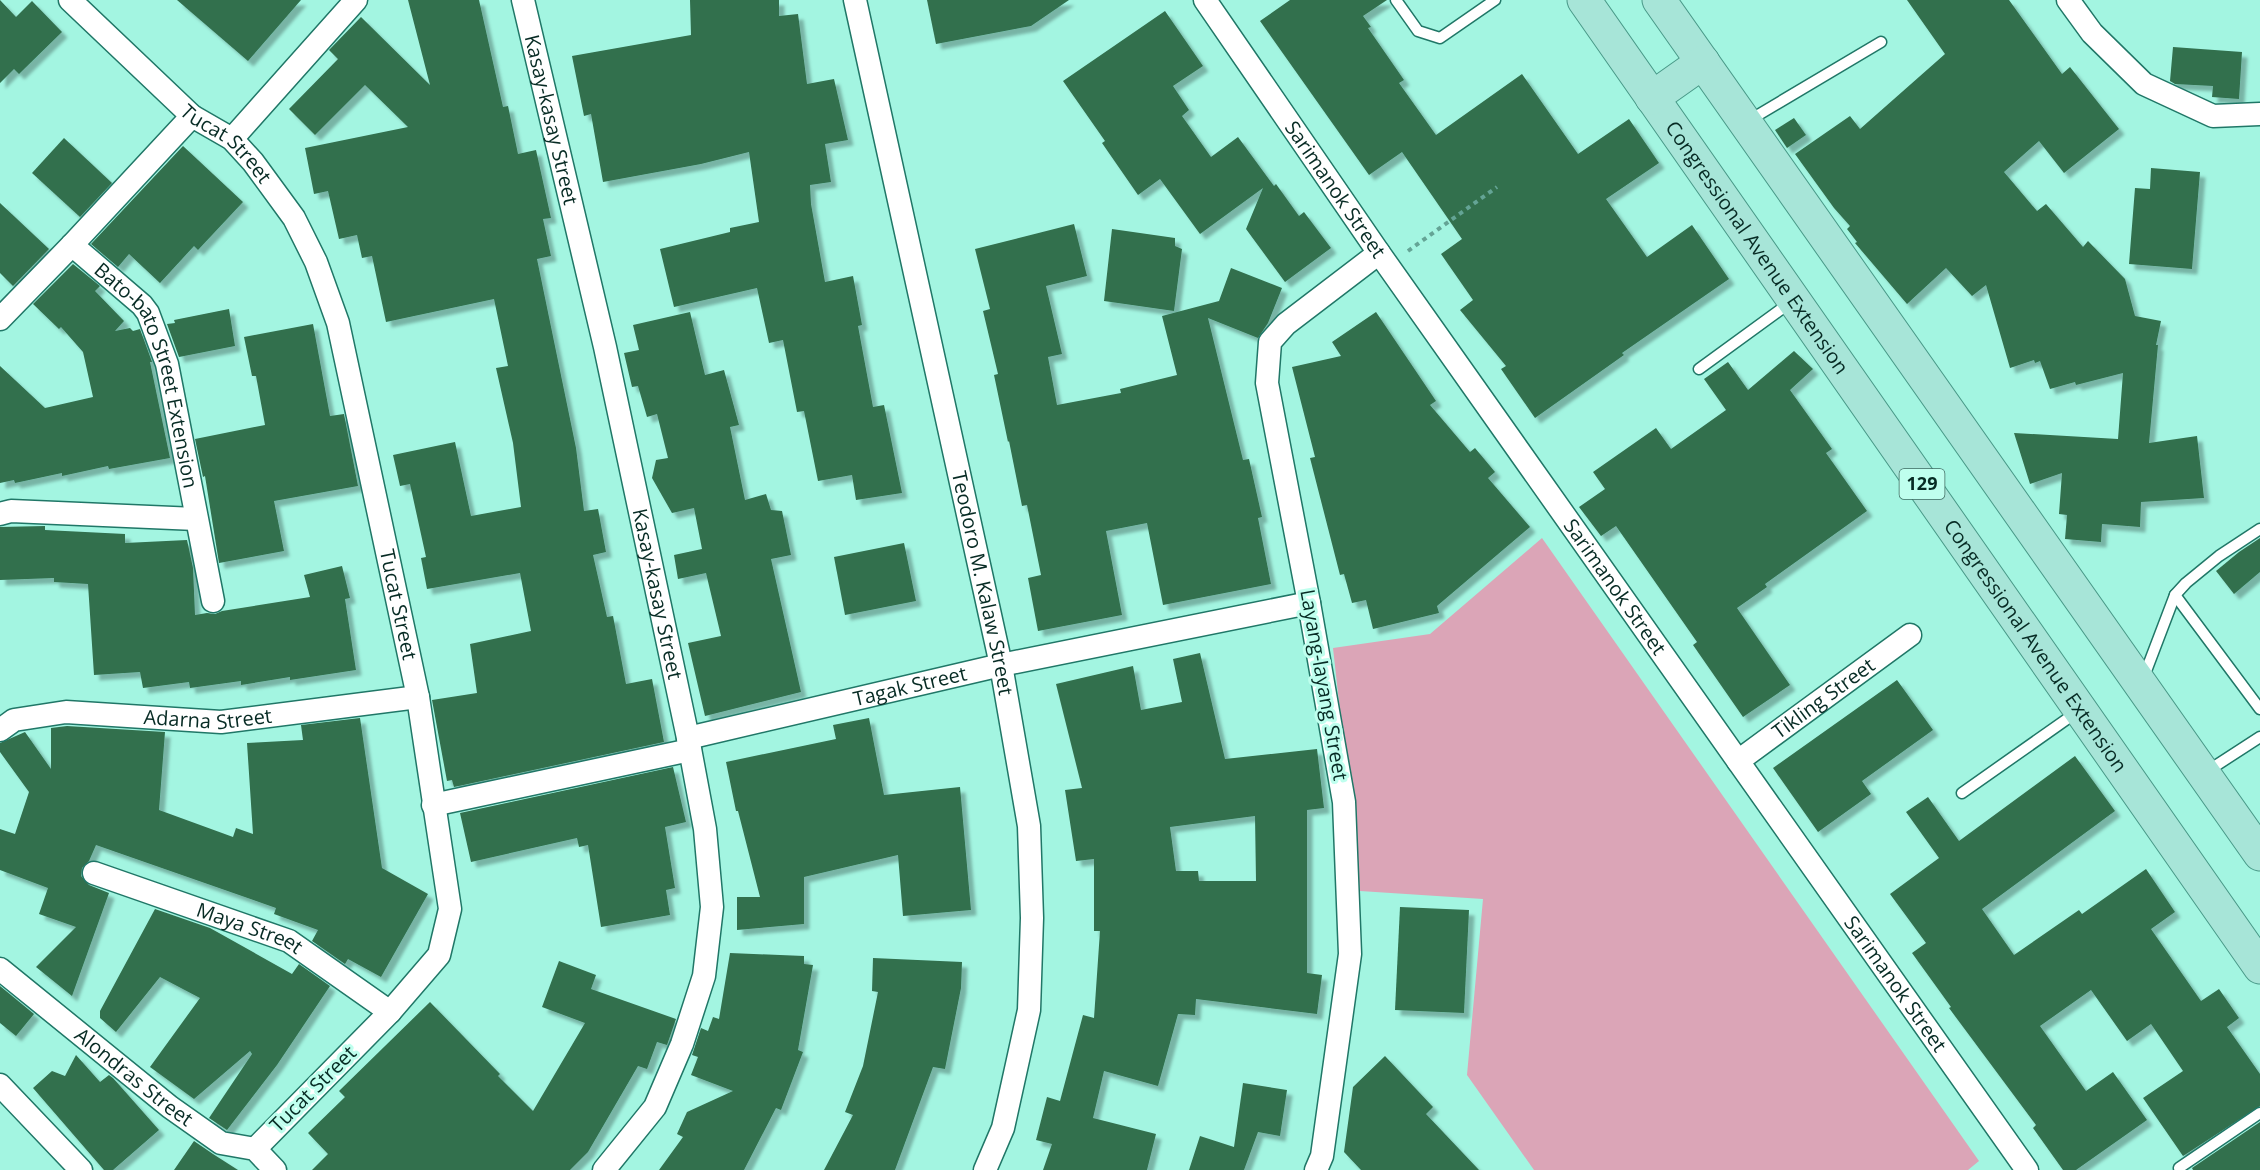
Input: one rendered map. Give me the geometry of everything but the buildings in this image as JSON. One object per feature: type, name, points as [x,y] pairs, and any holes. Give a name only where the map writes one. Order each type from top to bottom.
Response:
[{"type":"main road","name":"Congressional Avenue Extension","points":[[1584,0],[2260,967]]},
{"type":"main road","points":[[1659,0],[2260,854]]},
{"type":"main road","points":[[1652,98],[1703,62]]},
{"type":"street","name":"Tucat Street","points":[[70,0],[192,116],[232,139],[253,162],[294,218],[316,262],[338,323],[418,697],[450,909],[440,955],[390,1012],[255,1149]]},
{"type":"street","points":[[232,139],[356,0]]},
{"type":"street","name":"Kasay-kasay Street","points":[[523,0],[605,347],[689,744],[705,829],[712,907],[704,975],[682,1044],[655,1107],[604,1170]]},
{"type":"street","name":"Teodoro M. Kalaw Street","points":[[855,0],[1001,665],[1029,826],[1032,918],[1029,1010],[1003,1128],[985,1170]]},
{"type":"street","name":"Sarimanok Street","points":[[1205,0],[1383,259],[2027,1170]]},
{"type":"street","points":[[2068,0],[2092,33],[2144,84],[2213,116],[2260,114]]},
{"type":"street","name":"Bato-bato Street Extension","points":[[0,319],[192,116]]},
{"type":"street","name":"Bato-bato Street Extension","points":[[72,245],[142,305],[148,313],[167,364],[213,601]]},
{"type":"street","name":"Layang-layang Street","points":[[1324,1165],[1350,954],[1344,802],[1310,603],[1267,383],[1270,342],[1286,324],[1383,259]]},
{"type":"street","name":"Bato-bato Street Extension","points":[[0,514],[12,511],[196,519]]},
{"type":"street","name":"Tagak Street","points":[[433,805],[689,744],[1001,665],[1310,603]]},
{"type":"street","name":"Tikling Street","points":[[1737,760],[1910,635]]},
{"type":"street","name":"Adarna Street","points":[[0,730],[14,720],[66,712],[221,722],[418,697]]},
{"type":"street","name":"Maya Street","points":[[94,873],[289,941],[390,1012]]},
{"type":"street","name":"Alondras Street","points":[[0,969],[170,1107],[221,1143],[255,1149]]},
{"type":"street","points":[[0,1085],[81,1170]]},
{"type":"street","points":[[255,1149],[275,1170]]},
{"type":"lane","points":[[1396,0],[1418,31],[1440,38],[1495,0]]},
{"type":"lane","points":[[1745,122],[1881,42]]},
{"type":"lane","points":[[1699,369],[1793,300]]},
{"type":"lane","points":[[2140,684],[2175,595],[2219,556],[2260,529]]},
{"type":"lane","points":[[2175,595],[2260,709]]},
{"type":"lane","points":[[1962,793],[2080,710]]},
{"type":"lane","points":[[2204,774],[2260,737]]},
{"type":"lane","points":[[2179,1168],[2260,1113]]},
{"type":"path","points":[[1383,259],[1497,187]]},
{"type":"shaded area","points":[[1542,538],[1979,1161],[1968,1170],[1534,1170],[1467,1075],[1483,899],[1360,891],[1333,648],[1430,634]]}]
